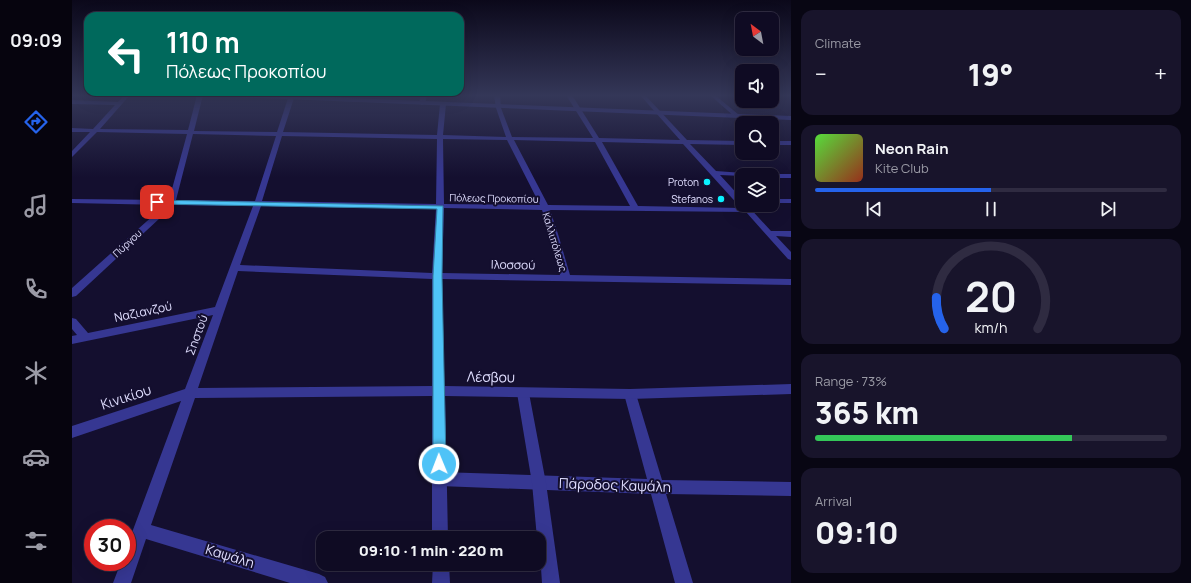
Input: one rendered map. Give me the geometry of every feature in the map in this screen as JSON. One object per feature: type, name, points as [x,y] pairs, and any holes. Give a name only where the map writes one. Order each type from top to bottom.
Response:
[{"type":"street","points":[[72,155],[102,122]]},
{"type":"street","points":[[172,202],[193,122]]},
{"type":"street","name":"Σηστού","points":[[122,583],[258,203],[283,122]]},
{"type":"street","points":[[440,531],[437,276],[441,122]]},
{"type":"street","name":"Καλλιπόλεως","points":[[504,122],[546,208],[566,279]]},
{"type":"street","points":[[585,122],[598,141],[636,209]]},
{"type":"street","points":[[668,122],[735,195]]},
{"type":"street","points":[[72,130],[510,137],[598,141],[735,143]]},
{"type":"street","points":[[779,143],[791,143]]},
{"type":"street","points":[[713,173],[735,174]]},
{"type":"street","points":[[779,176],[791,176]]},
{"type":"street","name":"Πόλεως Προκοπίου","points":[[72,201],[735,210]]},
{"type":"street","points":[[779,201],[791,201]]},
{"type":"street","name":"Πύργου","points":[[72,294],[172,202]]},
{"type":"street","points":[[749,212],[791,257]]},
{"type":"street","points":[[769,233],[791,234]]},
{"type":"street","name":"Ιλοσσού","points":[[235,268],[437,276],[791,282]]},
{"type":"street","name":"Ναζιανζού","points":[[72,340],[220,310]]},
{"type":"street","points":[[72,322],[86,338]]},
{"type":"street","name":"Λέσβου","points":[[190,393],[438,391],[630,394],[791,390]]},
{"type":"street","name":"Κινικίου","points":[[72,432],[190,393]]},
{"type":"street","points":[[523,393],[539,483],[551,583]]},
{"type":"street","points":[[630,394],[684,583]]},
{"type":"street","name":"Πάροδος Καψάλη","points":[[440,479],[656,487],[791,489]]},
{"type":"street","name":"Καψάλη","points":[[141,530],[319,583]]},
{"type":"street","points":[[441,571],[441,583]]},
{"type":"place","name":"Proton","points":[[707,182]]},
{"type":"place","name":"Stefanos","points":[[721,199]]},
{"type":"route","points":[[157,202],[440,207],[437,276],[439,464]]}]
